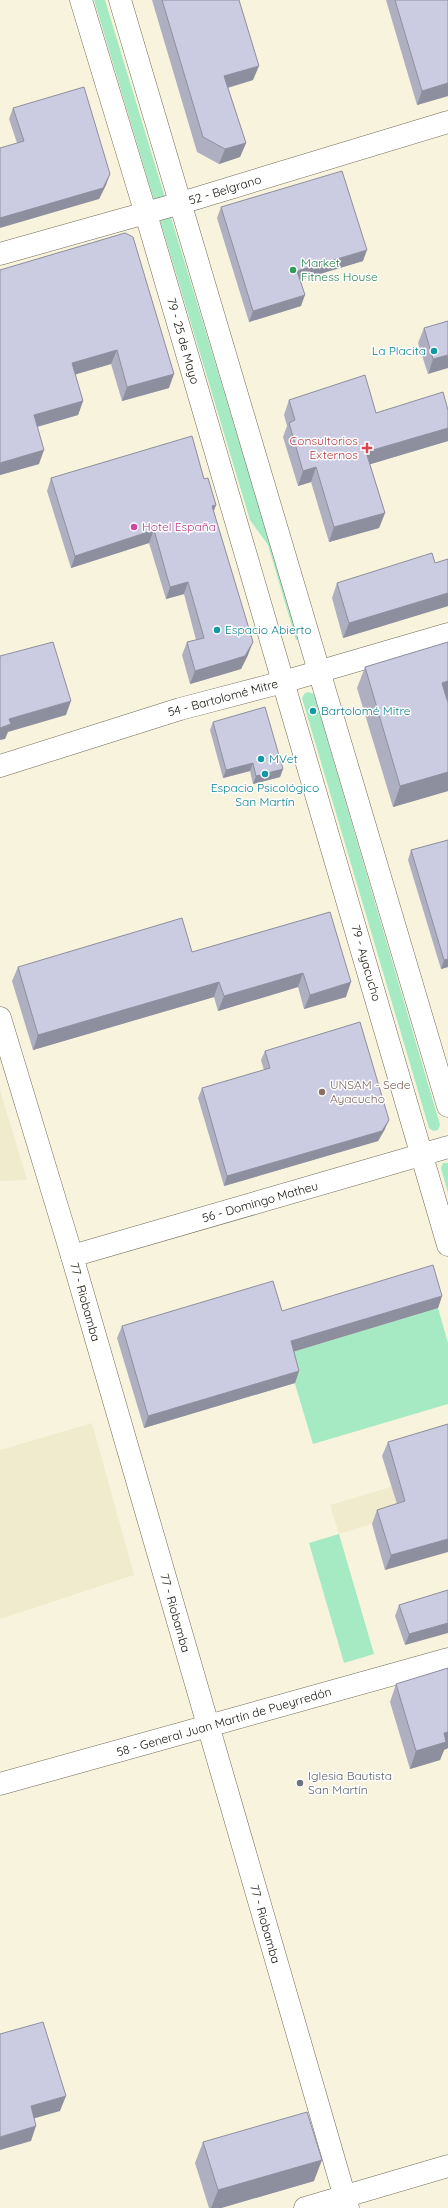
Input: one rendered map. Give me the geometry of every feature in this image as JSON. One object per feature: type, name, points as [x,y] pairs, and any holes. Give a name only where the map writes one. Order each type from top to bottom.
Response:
[{"type":"street","name":"79 - 25 de Mayo","points":[[81,0],[146,214],[283,682]]},
{"type":"street","points":[[120,0],[321,672],[448,1106]]},
{"type":"street","name":"52 - Belgrano","points":[[0,254],[146,214],[448,122]]},
{"type":"street","name":"54 - Bartolomé Mitre","points":[[0,766],[180,709],[321,672],[448,634]]},
{"type":"street","name":"79 - Ayacucho","points":[[283,682],[423,1155],[448,1245]]},
{"type":"street","name":"77 - Riobamba","points":[[0,1018],[72,1256],[347,2202]]},
{"type":"street","name":"56 - Domingo Matheu","points":[[72,1256],[448,1147]]},
{"type":"street","name":"58 - General Juan Martín de Pueyrredón","points":[[0,1784],[448,1659]]},
{"type":"street","points":[[305,2208],[347,2202],[448,2166]]},
{"type":"shaded area","points":[[0,1090],[27,1180],[0,1181]]},
{"type":"shaded area","points":[[92,1423],[134,1575],[0,1619],[0,1450]]},
{"type":"shaded area","points":[[448,1470],[448,1552],[385,1570],[372,1524],[339,1534],[330,1505]]},
{"type":"green space","points":[[94,0],[105,0],[299,639],[296,640],[268,545],[250,520]]},
{"type":"green space","points":[[308,692],[314,694],[440,1125],[438,1130],[433,1131],[429,1128],[302,698],[305,693]]},
{"type":"green space","points":[[443,1163],[448,1163],[448,1193],[441,1168]]},
{"type":"green space","points":[[438,1308],[448,1343],[448,1404],[313,1444],[286,1354]]},
{"type":"green space","points":[[339,1534],[374,1654],[344,1663],[309,1543]]},
{"type":"building","points":[[162,0],[239,0],[259,66],[224,76],[246,143],[225,149],[203,137]]},
{"type":"building","points":[[395,0],[448,0],[448,83],[422,91]]},
{"type":"building","points":[[84,87],[110,174],[103,188],[0,218],[0,148],[24,141],[13,108]]},
{"type":"building","points":[[342,171],[367,250],[297,271],[305,295],[253,311],[221,207]]},
{"type":"building","points":[[125,233],[133,237],[174,374],[127,387],[117,350],[72,363],[83,401],[34,415],[44,450],[0,463],[0,270]]},
{"type":"building","points":[[448,321],[448,355],[433,359],[424,328]]},
{"type":"building","points":[[365,375],[376,413],[443,392],[448,410],[448,428],[366,452],[385,513],[334,527],[316,467],[303,471],[289,423],[295,420],[289,400]]},
{"type":"building","points":[[192,436],[204,479],[208,478],[216,505],[212,506],[253,642],[245,656],[195,671],[187,642],[204,638],[188,582],[170,587],[154,530],[75,556],[51,478]]},
{"type":"building","points":[[432,553],[435,563],[448,559],[448,593],[349,623],[337,583]]},
{"type":"building","points":[[53,642],[71,701],[9,719],[11,724],[0,728],[0,656]]},
{"type":"building","points":[[448,642],[448,681],[442,683],[448,703],[448,772],[400,786],[365,667]]},
{"type":"building","points":[[265,707],[283,769],[256,776],[253,763],[226,770],[213,722]]},
{"type":"building","points":[[448,840],[448,959],[444,960],[411,850]]},
{"type":"building","points":[[330,912],[351,982],[310,995],[303,973],[224,996],[219,982],[38,1035],[18,967],[182,918],[192,952]]},
{"type":"building","points":[[360,1022],[389,1120],[382,1131],[227,1176],[202,1088],[270,1068],[265,1051]]},
{"type":"building","points":[[433,1265],[442,1296],[291,1341],[299,1371],[148,1416],[122,1326],[273,1281],[282,1311]]},
{"type":"building","points":[[448,1424],[448,1539],[391,1555],[377,1510],[405,1501],[388,1442]]},
{"type":"building","points":[[448,1590],[448,1623],[409,1634],[399,1605]]},
{"type":"building","points":[[448,1668],[448,1732],[444,1733],[446,1742],[416,1751],[396,1684]]},
{"type":"building","points":[[43,2022],[66,2096],[31,2106],[36,2126],[0,2137],[0,2034]]},
{"type":"building","points":[[307,2112],[322,2160],[218,2190],[203,2142]]},
{"type":"place","name":"Market Fitness House","points":[[293,270]]},
{"type":"place","name":"La Placita","points":[[434,351]]},
{"type":"place","name":"Consultorios Externos","points":[[367,448]]},
{"type":"place","name":"Hotel España","points":[[134,527]]},
{"type":"place","name":"Espacio Abierto","points":[[217,630]]},
{"type":"place","name":"Bartolomé Mitre","points":[[313,711]]},
{"type":"place","name":"MVet","points":[[261,759]]},
{"type":"place","name":"Espacio Psicológico San Martín","points":[[265,774]]},
{"type":"place","name":"UNSAM - Sede Ayacucho","points":[[322,1092]]},
{"type":"place","name":"Iglesia Bautista San Martín","points":[[300,1783]]}]
